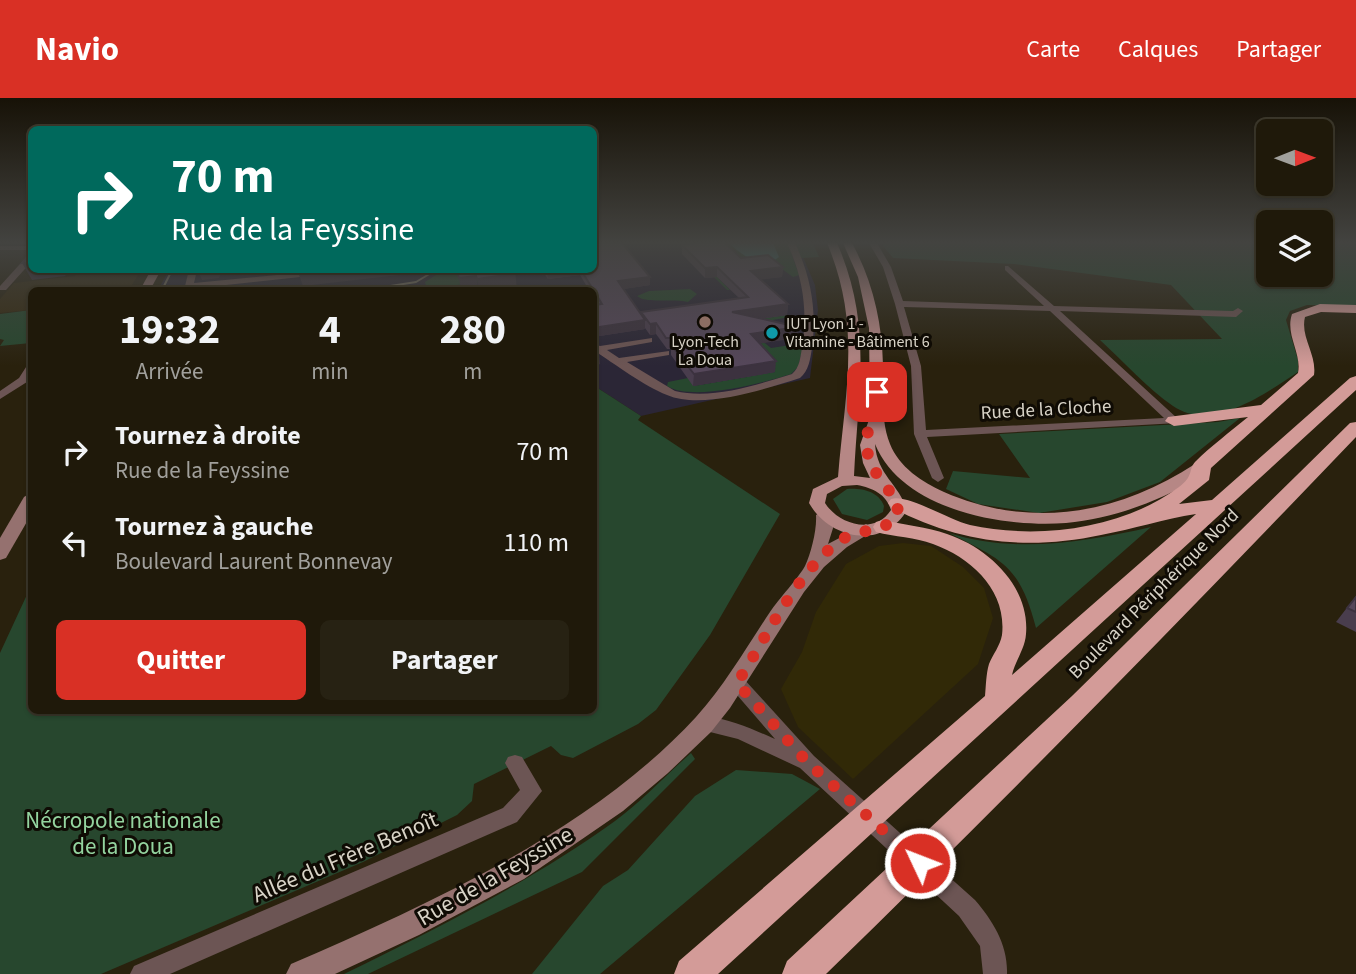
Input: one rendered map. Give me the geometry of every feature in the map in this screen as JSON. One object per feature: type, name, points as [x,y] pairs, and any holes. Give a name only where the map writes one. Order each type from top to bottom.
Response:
[{"type":"highway","points":[[1128,522],[1182,495],[1202,476],[1201,467],[1306,375],[1308,364],[1296,322],[1300,314],[1320,308],[1356,309]]},
{"type":"highway","name":"Boulevard Périphérique Nord","points":[[692,974],[997,702],[1029,677],[1356,381]]},
{"type":"highway","points":[[1174,421],[1265,410]]},
{"type":"highway","name":"Boulevard Périphérique Nord","points":[[800,974],[987,797],[1203,584],[1356,427]]},
{"type":"highway","points":[[892,496],[937,524],[989,536],[1045,536],[1100,529],[1184,508],[1215,506]]},
{"type":"highway","points":[[874,528],[940,539],[983,564],[1003,586],[1015,623],[1012,644],[1002,664],[997,702]]},
{"type":"main road","points":[[846,480],[857,367],[857,325],[848,284]]},
{"type":"main road","points":[[866,284],[876,322],[877,416],[883,447],[910,479],[951,502],[986,513],[1050,518],[1100,511],[1172,487],[1201,467]]},
{"type":"main road","points":[[877,416],[869,427],[866,440],[869,463],[892,496],[897,517],[874,528],[838,524],[824,515],[817,503],[819,492],[830,484],[846,480],[867,482],[892,496]]},
{"type":"street","points":[[3,288],[7,284]]},
{"type":"street","points":[[597,349],[671,393],[689,397],[799,374],[803,369],[811,317],[807,284]]},
{"type":"street","points":[[893,284],[916,366],[920,434],[938,478]]},
{"type":"street","points":[[1025,284],[1174,421]]},
{"type":"street","points":[[900,304],[1236,314],[1238,311]]},
{"type":"street","points":[[597,348],[649,340]]},
{"type":"street","points":[[617,361],[665,353]]},
{"type":"street","points":[[0,396],[15,386],[28,371]]},
{"type":"street","points":[[0,386],[28,384]]},
{"type":"street","name":"Rue de la Cloche","points":[[920,434],[1174,421]]},
{"type":"street","points":[[0,554],[28,504]]},
{"type":"street","name":"Rue de la Feyssine","points":[[814,564],[825,525],[824,515]]},
{"type":"street","name":"Rue de la Feyssine","points":[[301,974],[362,948],[530,861],[579,829],[645,778],[704,724],[737,683],[814,564],[842,538],[874,528]]},
{"type":"street","points":[[737,683],[807,762],[960,900],[981,924],[997,963],[995,974]]},
{"type":"street","points":[[704,724],[741,732],[807,762]]},
{"type":"street","name":"Allée du Frère Benoît","points":[[142,974],[510,815],[532,791],[515,763]]},
{"type":"shaded area","points":[[13,284],[133,284],[131,287],[28,287],[28,310],[0,313],[0,299]]},
{"type":"shaded area","name":"Lyon-Tech La Doua","points":[[161,284],[815,284],[818,310],[810,378],[641,416],[597,388],[597,287],[160,287]]},
{"type":"green space","points":[[425,284],[468,284],[457,287],[426,287]]},
{"type":"green space","points":[[1163,284],[1333,287],[1333,284],[1356,284],[1356,306],[1307,305],[1290,311],[1286,320],[1298,360],[1298,372],[1255,399],[1221,413],[1188,413],[1173,406],[1100,340],[1222,339],[1171,285]]},
{"type":"green space","points":[[690,289],[697,294],[688,302],[647,300],[637,296],[649,291]]},
{"type":"green space","points":[[28,310],[28,343],[0,346],[4,340],[0,339],[0,314]]},
{"type":"green space","points":[[787,315],[790,317],[773,320],[778,325],[756,336],[771,348],[804,343],[798,367],[791,374],[710,392],[678,390],[667,386],[668,382],[688,378],[694,386],[775,372],[737,331],[760,319]]},
{"type":"green space","name":"Nécropole nationale de la Doua","points":[[597,388],[641,416],[638,420],[780,514],[710,635],[656,710],[638,724],[573,758],[561,755],[551,746],[474,784],[472,801],[457,815],[363,862],[101,974],[0,974],[0,653],[28,592],[28,714],[597,714]]},
{"type":"green space","points":[[1240,418],[1160,482],[1107,502],[1039,513],[978,504],[946,489],[953,471],[1030,478],[999,434],[1218,422]]},
{"type":"green space","points":[[847,489],[864,490],[874,494],[884,506],[883,512],[867,520],[842,514],[833,499]]},
{"type":"green space","points":[[1151,527],[1036,628],[1023,591],[1007,567],[949,533],[999,543],[1050,544]]},
{"type":"green space","points":[[691,753],[695,759],[582,872],[368,974],[344,974],[517,884],[583,843],[625,813]]},
{"type":"green space","points":[[736,770],[792,774],[820,789],[600,974],[532,974],[603,886],[628,870],[695,796]]},
{"type":"sand","points":[[903,543],[931,546],[963,567],[984,588],[993,618],[978,664],[853,779],[798,727],[781,689],[802,652],[816,612],[846,564],[879,546]]},
{"type":"building","points":[[590,284],[620,284],[645,320],[597,327],[597,305],[602,304],[597,296],[597,287],[592,287]]},
{"type":"building","points":[[734,284],[765,284],[788,304],[732,312],[798,327],[751,334],[776,361],[694,374],[671,345],[671,338],[666,338],[656,323],[650,324],[641,312],[748,297]]},
{"type":"building","points":[[1356,597],[1356,612],[1347,608]]},
{"type":"tram line","points":[[384,287],[404,284]]},
{"type":"place","name":"Lyon-Tech La Doua","points":[[705,322]]},
{"type":"place","name":"IUT Lyon 1 - Vitamine - Bâtiment 6","points":[[772,333]]},
{"type":"route","points":[[877,392],[877,416],[869,427],[866,440],[869,463],[898,503],[897,517],[883,527],[842,538],[814,564],[737,683],[807,762],[920,863]]}]
